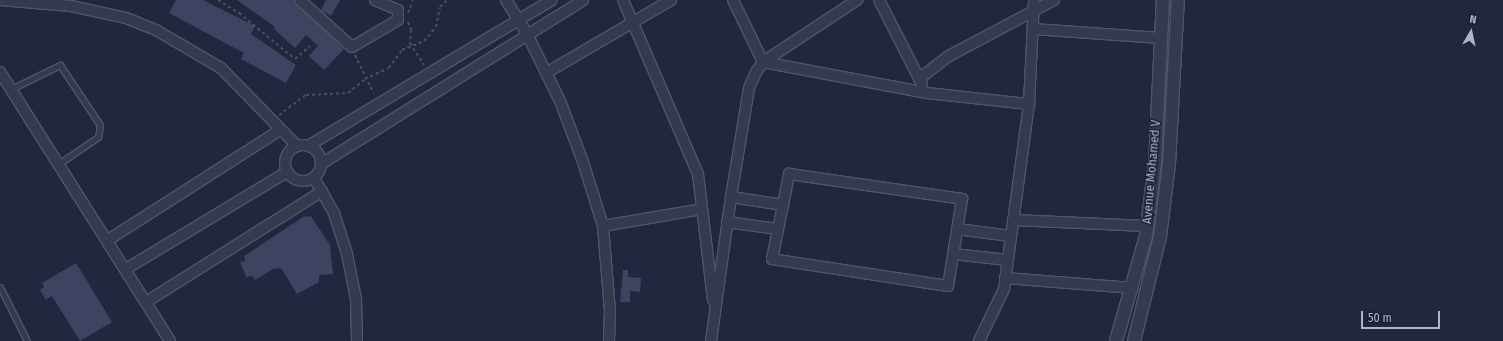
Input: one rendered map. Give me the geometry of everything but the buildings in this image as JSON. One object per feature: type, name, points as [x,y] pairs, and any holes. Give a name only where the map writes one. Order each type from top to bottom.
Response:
[{"type":"street","points":[[0,0],[71,6],[126,18],[156,30],[221,68],[297,146],[312,148]]},
{"type":"street","points":[[300,0],[352,47],[398,20],[398,10],[375,0]]},
{"type":"street","points":[[506,0],[527,34],[546,73],[583,162],[602,226],[610,311],[609,341]]},
{"type":"street","points":[[312,148],[318,140],[552,0]]},
{"type":"street","points":[[314,178],[321,164],[583,0]]},
{"type":"street","points":[[623,0],[698,174],[715,314]]},
{"type":"street","points":[[546,73],[633,24],[671,0]]},
{"type":"street","points":[[733,0],[763,62]]},
{"type":"street","points":[[711,341],[727,222],[750,88],[763,62],[857,0]]},
{"type":"street","points":[[879,0],[919,79],[928,93]]},
{"type":"street","points":[[919,79],[947,57],[1034,5],[1054,0]]},
{"type":"street","name":"Avenue Mohamed V","points":[[1116,341],[1133,288],[1147,226],[1155,162],[1162,0]]},
{"type":"street","name":"Avenue Mohamed V","points":[[1134,341],[1161,222],[1169,164],[1178,0]]},
{"type":"street","points":[[979,341],[1004,290],[1029,104],[1034,5]]},
{"type":"street","points":[[1033,29],[1161,38]]},
{"type":"street","points":[[763,62],[928,93],[1029,104]]},
{"type":"street","points":[[0,72],[57,165],[108,240],[170,341]]},
{"type":"street","points":[[108,240],[280,130]]},
{"type":"street","points":[[297,146],[286,155],[287,172],[296,180],[314,178]]},
{"type":"street","points":[[312,148],[321,164]]},
{"type":"street","points":[[126,269],[287,172]]},
{"type":"street","points":[[789,174],[962,199],[948,286],[772,259],[778,228],[789,174]]},
{"type":"street","points":[[314,178],[334,212],[347,254],[356,298],[357,341]]},
{"type":"street","points":[[146,302],[322,191]]},
{"type":"street","points":[[731,198],[783,205]]},
{"type":"street","points":[[602,226],[702,209]]},
{"type":"street","points":[[1013,220],[1147,226]]},
{"type":"street","points":[[727,222],[778,228]]},
{"type":"street","points":[[957,229],[1011,236]]},
{"type":"street","points":[[953,254],[1008,260]]},
{"type":"street","points":[[1005,278],[1133,288]]},
{"type":"lane","points":[[11,89],[54,65],[60,65],[100,125],[98,137],[57,165]]},
{"type":"lane","points":[[0,287],[28,341]]},
{"type":"path","points":[[218,0],[239,13],[295,59],[310,46]]},
{"type":"path","points":[[271,119],[296,105],[306,95],[348,92],[365,79],[389,68],[402,50],[424,41],[436,27],[440,7],[447,0]]},
{"type":"path","points":[[406,20],[411,30],[412,46],[430,74]]},
{"type":"path","points":[[352,47],[365,79],[380,104]]}]
